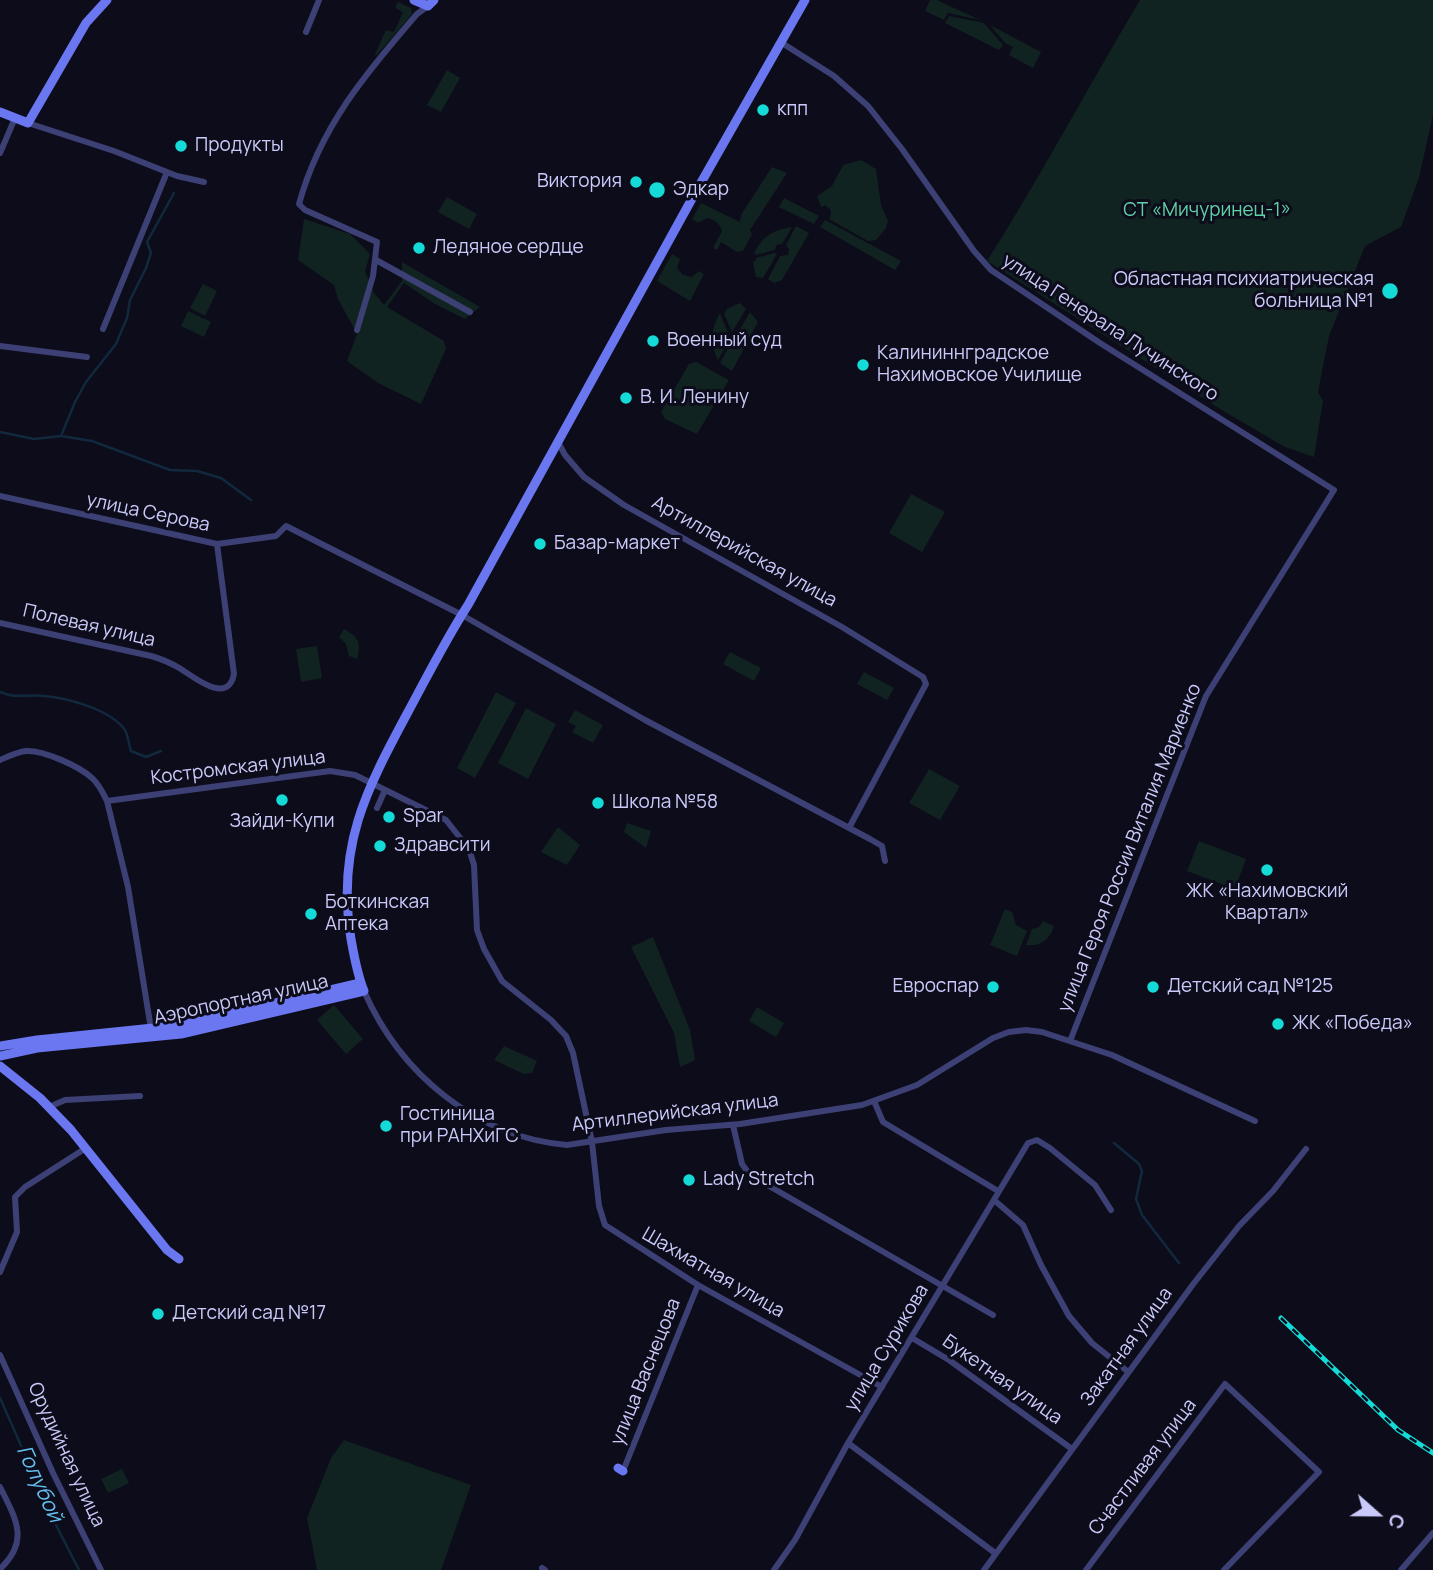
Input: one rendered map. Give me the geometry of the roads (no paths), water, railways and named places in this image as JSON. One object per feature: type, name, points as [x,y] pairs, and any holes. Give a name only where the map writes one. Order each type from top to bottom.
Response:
[{"type":"main road","points":[[0,112],[28,123],[86,23],[107,0]]},
{"type":"main road","points":[[414,0],[431,3]]},
{"type":"main road","name":"Артиллерийская улица","points":[[362,987],[348,920],[347,876],[355,829],[371,783],[447,638],[805,0]]},
{"type":"main road","name":"Аэропортная улица","points":[[0,1045],[151,1029],[362,987]]},
{"type":"main road","name":"Аэропортная улица","points":[[0,1056],[37,1048],[181,1034],[362,987]]},
{"type":"main road","points":[[0,1066],[49,1107],[86,1148],[166,1250],[179,1259]]},
{"type":"street","points":[[306,32],[319,0]]},
{"type":"street","points":[[357,331],[376,260],[376,242],[305,210],[299,204],[317,153],[347,98],[417,14],[431,3]]},
{"type":"street","name":"улица Генерала Лучинского","points":[[782,43],[834,76],[868,106],[991,271],[1334,490]]},
{"type":"street","points":[[0,153],[15,118]]},
{"type":"street","points":[[28,123],[167,172],[204,182]]},
{"type":"street","points":[[103,329],[167,172]]},
{"type":"street","points":[[376,260],[471,313]]},
{"type":"street","points":[[0,346],[87,357]]},
{"type":"street","name":"Артиллерийская улица","points":[[558,442],[565,455],[584,477],[624,505],[842,627],[923,677],[926,684],[849,828]]},
{"type":"street","name":"улица Героя России Виталия Мариенко","points":[[1070,1041],[1206,696],[1334,490]]},
{"type":"street","name":"улица Серова","points":[[0,496],[217,544],[276,537],[286,526],[462,615]]},
{"type":"street","name":"Полевая улица","points":[[0,622],[164,659],[200,683],[218,689],[228,687],[234,674],[217,544]]},
{"type":"street","points":[[462,615],[752,778],[882,846],[885,861]]},
{"type":"street","points":[[0,760],[28,750],[41,753],[80,769],[92,778],[107,801],[128,887],[151,1029]]},
{"type":"street","name":"Костромская улица","points":[[107,801],[311,772],[345,772],[385,790]]},
{"type":"street","points":[[377,808],[385,790]]},
{"type":"street","name":"Шахматная улица","points":[[385,790],[446,820],[469,849],[474,865],[477,930],[484,949],[502,981],[551,1020],[566,1036],[573,1053],[592,1142],[599,1206],[605,1225],[698,1285],[882,1387]]},
{"type":"street","name":"Артиллерийская улица","points":[[362,987],[381,1024],[406,1059],[433,1088],[500,1128],[536,1140],[567,1145],[666,1130],[733,1125],[834,1110],[874,1101],[917,1085],[992,1038],[1026,1030],[1042,1032],[1127,1061],[1255,1121]]},
{"type":"street","points":[[49,1107],[65,1100],[140,1096]]},
{"type":"street","points":[[874,1101],[883,1122],[998,1191]]},
{"type":"street","points":[[733,1125],[742,1164],[750,1175],[993,1315]]},
{"type":"street","name":"улица Сурикова","points":[[774,1570],[795,1540],[848,1443],[1028,1143],[1037,1140],[1096,1185],[1111,1210]]},
{"type":"street","points":[[0,1272],[18,1232],[15,1197],[25,1187],[86,1148]]},
{"type":"street","name":"Закатная улица","points":[[984,1570],[1127,1371],[1239,1226],[1273,1191],[1306,1149]]},
{"type":"street","points":[[994,1200],[1023,1225],[1069,1316],[1092,1343],[1127,1371]]},
{"type":"street","name":"улица Васнецова","points":[[621,1469],[698,1285]]},
{"type":"street","name":"Букетная улица","points":[[912,1338],[949,1360],[1072,1449]]},
{"type":"street","name":"Орудийная улица","points":[[0,1355],[53,1473],[101,1570]]},
{"type":"street","name":"Счастливая улица","points":[[1086,1570],[1225,1384],[1319,1472],[1224,1570]]},
{"type":"street","points":[[848,1443],[995,1552]]},
{"type":"street","points":[[0,1487],[8,1512],[19,1527],[17,1549],[0,1569]]},
{"type":"street","points":[[1401,1570],[1433,1533]]},
{"type":"waterway","points":[[61,436],[86,382],[116,344],[127,318],[130,300],[151,253],[147,242],[174,193]]},
{"type":"waterway","points":[[0,432],[34,439],[61,436],[92,441],[170,470],[197,471],[221,478],[251,500]]},
{"type":"waterway","points":[[0,692],[16,696],[53,697],[88,706],[109,716],[125,730],[131,751],[146,757],[161,751]]},
{"type":"waterway","points":[[1114,1143],[1139,1164],[1142,1171],[1136,1199],[1142,1215],[1179,1263]]},
{"type":"waterway","name":"Голубой","points":[[0,1398],[79,1570]]},
{"type":"railway","points":[[1281,1318],[1398,1430],[1433,1453]]},
{"type":"place","name":"кпп","points":[[763,110]]},
{"type":"place","name":"Продукты","points":[[181,146]]},
{"type":"place","name":"Виктория","points":[[636,182]]},
{"type":"place","name":"Эдкар","points":[[657,190]]},
{"type":"place","name":"Ледяное сердце","points":[[419,248]]},
{"type":"place","name":"Областная психиатрическая больница №1","points":[[1390,291]]},
{"type":"place","name":"Военный суд","points":[[653,341]]},
{"type":"place","name":"Калининнградское Нахимовское Училище","points":[[863,365]]},
{"type":"place","name":"В. И. Ленину","points":[[626,398]]},
{"type":"place","name":"Базар-маркет","points":[[540,544]]},
{"type":"place","name":"Зайди-Купи","points":[[282,800]]},
{"type":"place","name":"Школа №58","points":[[598,803]]},
{"type":"place","name":"Spar","points":[[389,817]]},
{"type":"place","name":"Здравсити","points":[[380,846]]},
{"type":"place","name":"ЖК «Нахимовский Квартал»","points":[[1267,870]]},
{"type":"place","name":"Боткинская Аптека","points":[[311,914]]},
{"type":"place","name":"Евроспар","points":[[993,987]]},
{"type":"place","name":"Детский сад №125","points":[[1153,987]]},
{"type":"place","name":"ЖК «Победа»","points":[[1278,1024]]},
{"type":"place","name":"Гостиница при РАНХиГС","points":[[386,1126]]},
{"type":"place","name":"Lady Stretch","points":[[689,1180]]},
{"type":"place","name":"Детский сад №17","points":[[158,1314]]},
{"type":"park label","name":"СТ «Мичуринец-1»","points":[[1207,211]]}]
